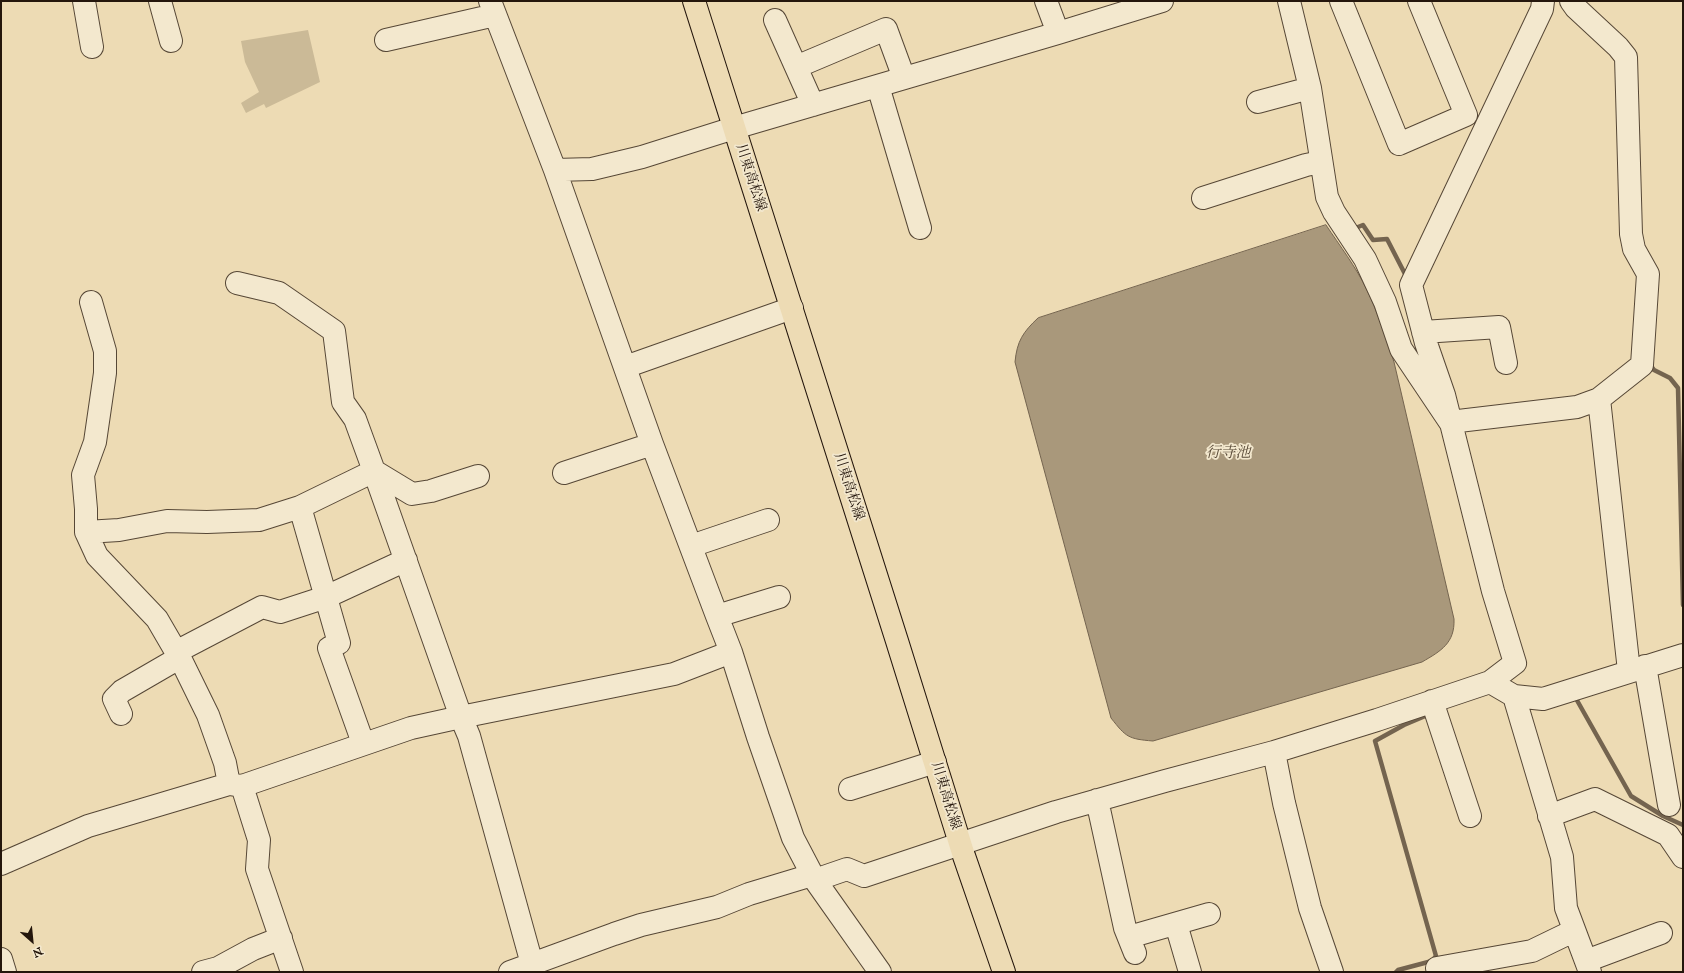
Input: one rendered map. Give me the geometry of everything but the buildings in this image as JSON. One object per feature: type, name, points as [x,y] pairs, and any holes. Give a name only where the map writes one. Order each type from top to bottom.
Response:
[{"type":"main road","name":"川東高松線","points":[[694,1],[961,845],[1004,972]]},
{"type":"street","points":[[84,1],[92,47]]},
{"type":"street","points":[[160,1],[171,41]]},
{"type":"street","points":[[1046,1],[1058,33]]},
{"type":"street","points":[[555,170],[592,169],[642,157],[734,128],[1162,1]]},
{"type":"street","points":[[1290,1],[1310,88],[1326,197],[1334,212],[1365,259],[1385,302],[1401,349],[1450,422]]},
{"type":"street","points":[[1341,1],[1399,144],[1466,115],[1419,1]]},
{"type":"street","points":[[1543,1],[1542,8],[1411,284],[1423,332],[1444,395],[1494,591],[1515,663],[1501,689],[1550,816],[1562,857],[1566,908],[1588,966],[1661,933]]},
{"type":"street","points":[[1450,422],[1577,407],[1599,399],[1642,365],[1648,274],[1634,249],[1631,234],[1626,57],[1618,47],[1570,1]]},
{"type":"street","points":[[386,40],[492,8],[555,170],[652,444],[731,652],[758,737],[793,838],[814,877],[880,972]]},
{"type":"street","points":[[775,20],[813,105]]},
{"type":"street","points":[[796,67],[886,28],[904,78]]},
{"type":"street","points":[[878,86],[920,228]]},
{"type":"street","points":[[1258,102],[1310,88]]},
{"type":"street","points":[[1203,198],[1306,165],[1321,162]]},
{"type":"street","points":[[236,283],[280,294],[334,331],[343,402],[355,419],[469,736],[532,964]]},
{"type":"street","points":[[91,302],[105,351],[105,373],[94,442],[83,475],[86,509],[86,532],[97,556],[157,619],[179,657],[208,715],[225,763],[259,840],[257,869],[292,972]]},
{"type":"street","points":[[625,367],[792,308]]},
{"type":"street","points":[[1423,332],[1498,327],[1506,363]]},
{"type":"street","points":[[1599,399],[1637,669],[1669,805]]},
{"type":"street","points":[[564,473],[652,444]]},
{"type":"street","points":[[374,471],[412,494],[431,491],[478,476]]},
{"type":"street","points":[[86,532],[119,530],[167,521],[207,522],[259,520],[300,507],[374,471]]},
{"type":"street","points":[[300,507],[339,643],[329,648],[363,743]]},
{"type":"street","points":[[691,546],[768,520]]},
{"type":"street","points":[[121,714],[114,699],[122,692],[262,607],[280,612],[326,597],[406,560]]},
{"type":"street","points":[[717,616],[779,597]]},
{"type":"street","points":[[1,864],[88,826],[235,785],[412,728],[674,674],[731,652]]},
{"type":"street","points":[[510,972],[641,925],[718,907],[749,894],[846,869],[864,876],[961,845],[1056,812],[1501,689],[1542,698],[1683,655]]},
{"type":"street","points":[[1435,708],[1470,816]]},
{"type":"street","points":[[1274,752],[1284,803],[1310,908],[1332,972]]},
{"type":"street","points":[[850,789],[935,762]]},
{"type":"street","points":[[1550,816],[1595,799],[1668,834],[1683,857]]},
{"type":"street","points":[[1097,800],[1125,928],[1132,945],[1176,924],[1209,914]]},
{"type":"street","points":[[1176,924],[1190,972]]},
{"type":"street","points":[[1437,968],[1532,951],[1565,935],[1576,935]]},
{"type":"street","points":[[203,972],[218,968],[253,949],[281,938]]},
{"type":"street","points":[[1,959],[5,972]]},
{"type":"shaded area","points":[[308,30],[320,82],[266,108],[264,104],[246,113],[241,103],[259,92],[245,62],[241,41]]},
{"type":"water","name":"行寺池","points":[[1326,225],[1363,281],[1394,362],[1454,619],[1452,634],[1446,645],[1441,650],[1422,662],[1153,741],[1133,738],[1124,733],[1111,718],[1015,362],[1017,348],[1028,328],[1038,318]]},
{"type":"waterway","points":[[1353,229],[1363,225],[1373,240],[1387,239],[1405,274]]},
{"type":"waterway","points":[[1649,363],[1654,370],[1670,378],[1678,388],[1683,605]]},
{"type":"waterway","points":[[1574,695],[1631,796],[1663,816],[1683,825]]},
{"type":"waterway","points":[[1396,972],[1398,970],[1432,961],[1436,956],[1375,741],[1404,725],[1430,714]]}]
